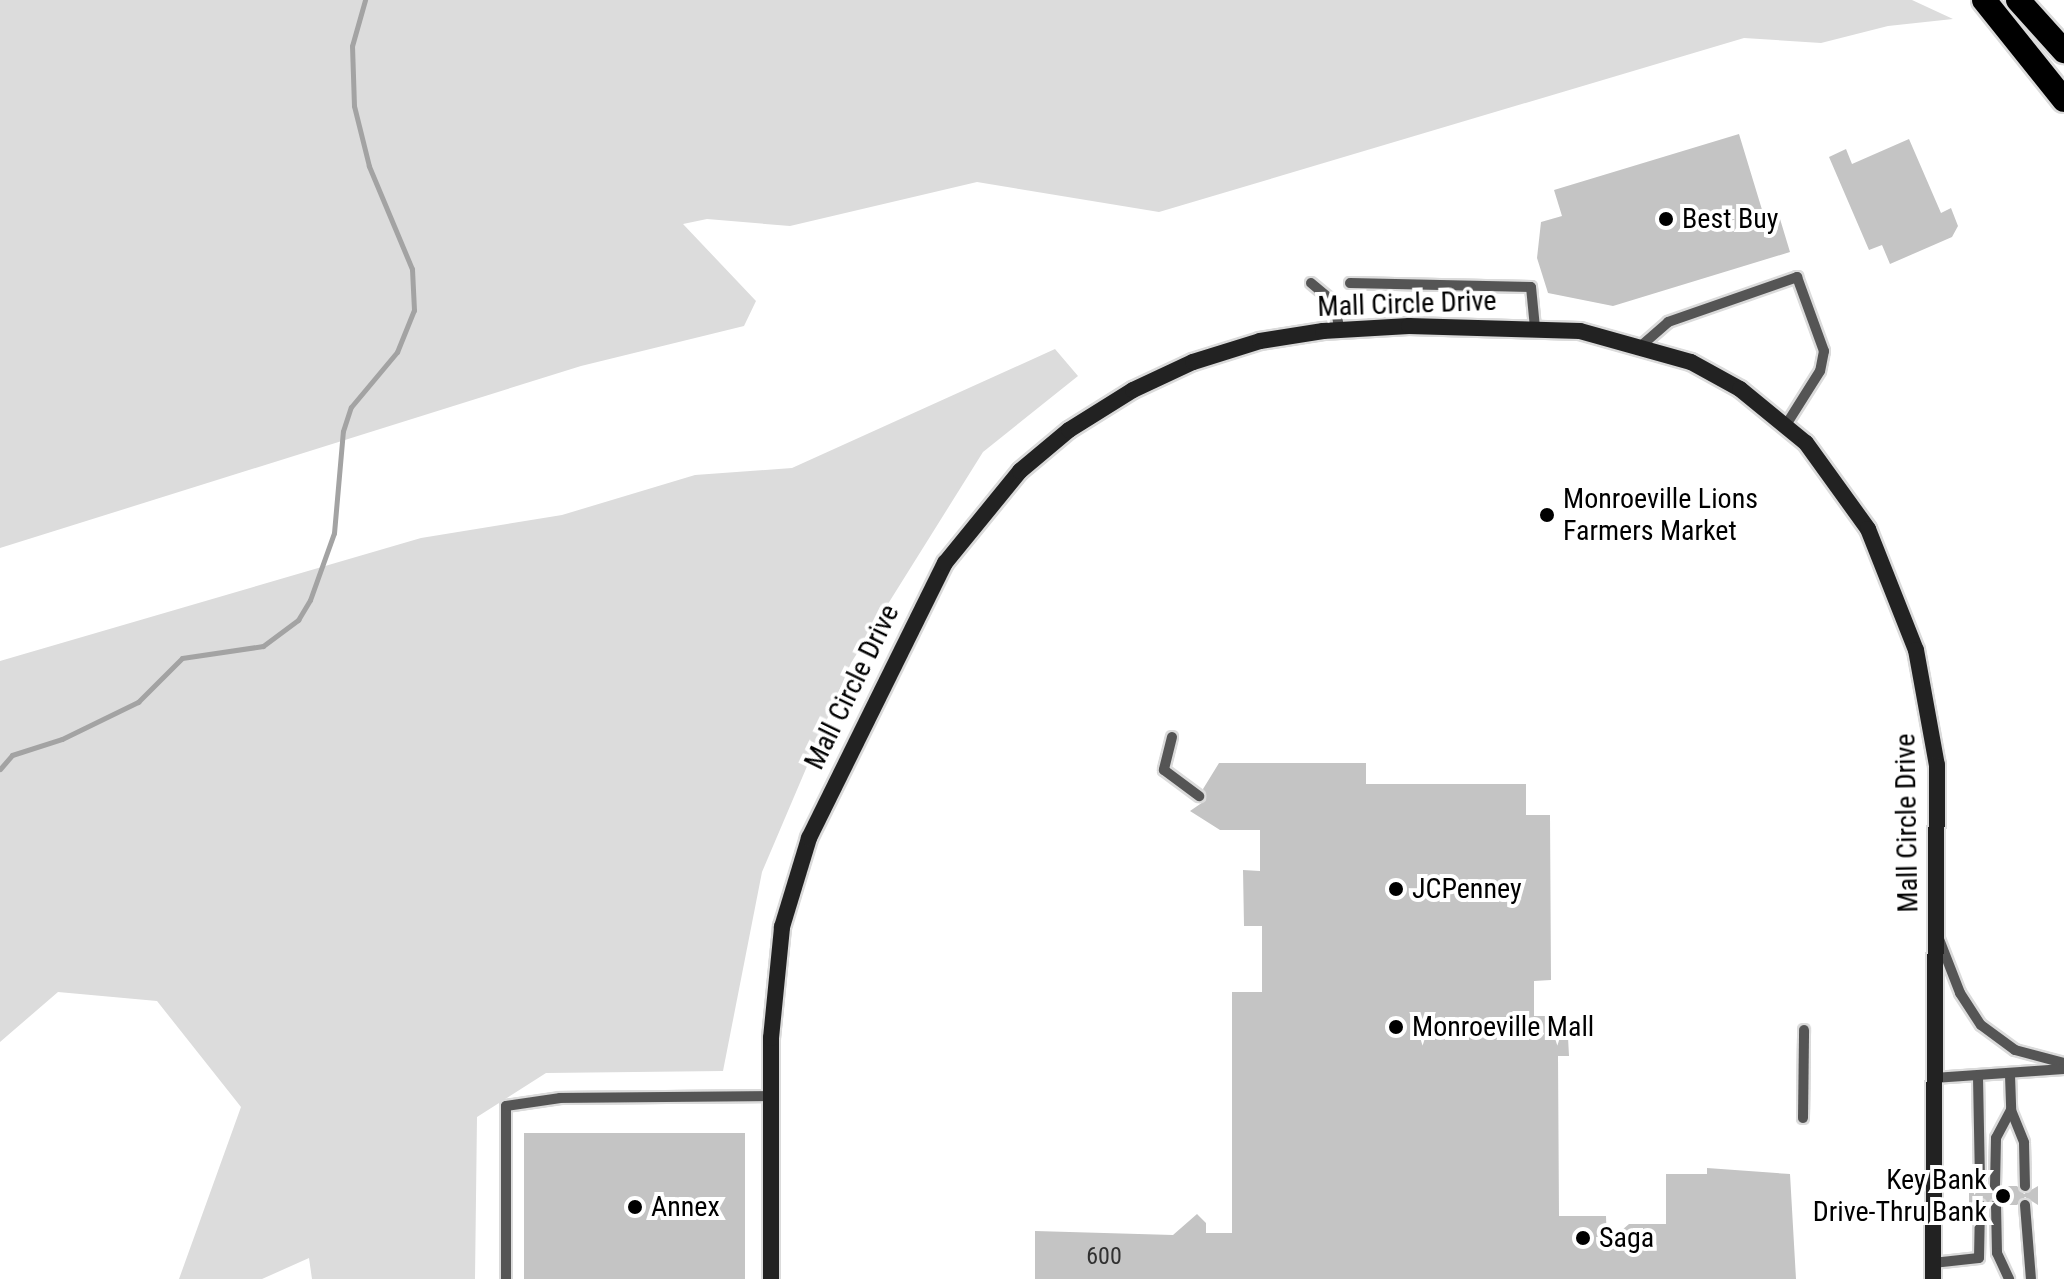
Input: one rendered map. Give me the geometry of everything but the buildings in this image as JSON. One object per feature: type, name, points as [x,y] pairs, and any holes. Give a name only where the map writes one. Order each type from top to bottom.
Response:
[{"type":"highway","points":[[1984,0],[2064,100]]},
{"type":"highway","points":[[2018,0],[2064,51]]},
{"type":"street","name":"Mall Circle Drive","points":[[771,1279],[773,991],[794,881],[809,838],[913,619],[960,541],[1043,451],[1124,395],[1228,350],[1339,329],[1535,328],[1642,345],[1718,376],[1786,425],[1828,470],[1868,529],[1918,656],[1937,765],[1933,1271]]},
{"type":"lane","points":[[1642,345],[1668,322],[1797,277],[1824,351],[1820,371],[1786,425]]},
{"type":"lane","points":[[1311,283],[1335,303],[1339,329]]},
{"type":"lane","points":[[1350,283],[1531,287],[1535,328]]},
{"type":"lane","points":[[1172,737],[1164,770],[1199,796]]},
{"type":"lane","points":[[1935,928],[1960,993],[1981,1025],[2015,1050],[2064,1063]]},
{"type":"lane","points":[[1803,1118],[1804,1030]]},
{"type":"lane","points":[[1934,1078],[2064,1069]]},
{"type":"lane","points":[[2010,1075],[2011,1110],[2024,1143],[2025,1186]]},
{"type":"lane","points":[[1978,1077],[1980,1186]]},
{"type":"lane","points":[[506,1279],[506,1106],[560,1098],[772,1096]]},
{"type":"lane","points":[[1995,1186],[1996,1138],[2011,1110]]},
{"type":"lane","points":[[1933,1271],[1979,1258],[1980,1205]]},
{"type":"lane","points":[[1996,1205],[1997,1253],[2009,1279]]},
{"type":"lane","points":[[2025,1205],[2031,1279]]},
{"type":"shaded area","points":[[0,0],[1912,0],[1953,19],[1888,26],[1821,43],[1744,38],[1159,212],[977,182],[790,226],[707,219],[683,224],[756,301],[744,326],[581,366],[0,548]]},
{"type":"shaded area","points":[[1055,349],[1078,376],[983,452],[851,663],[762,872],[723,1071],[546,1073],[477,1117],[475,1279],[312,1279],[309,1258],[262,1279],[179,1279],[241,1107],[157,1001],[58,992],[0,1042],[0,661],[421,538],[562,515],[695,475],[792,468]]},
{"type":"waterway","points":[[0,769],[12,755],[62,739],[138,702],[182,658],[263,646],[298,620],[310,600],[334,533],[343,431],[351,407],[397,352],[414,310],[412,269],[369,166],[354,106],[352,46],[365,0]]},
{"type":"place","name":"Best Buy","points":[[1666,219]]},
{"type":"place","name":"Monroeville Lions Farmers Market","points":[[1547,515]]},
{"type":"place","name":"JCPenney","points":[[1396,889]]},
{"type":"place","name":"Monroeville Mall","points":[[1396,1027]]},
{"type":"place","name":"Key Bank Drive-Thru Bank","points":[[2003,1196]]},
{"type":"place","name":"Annex","points":[[635,1207]]},
{"type":"place","name":"Saga","points":[[1583,1238]]}]
